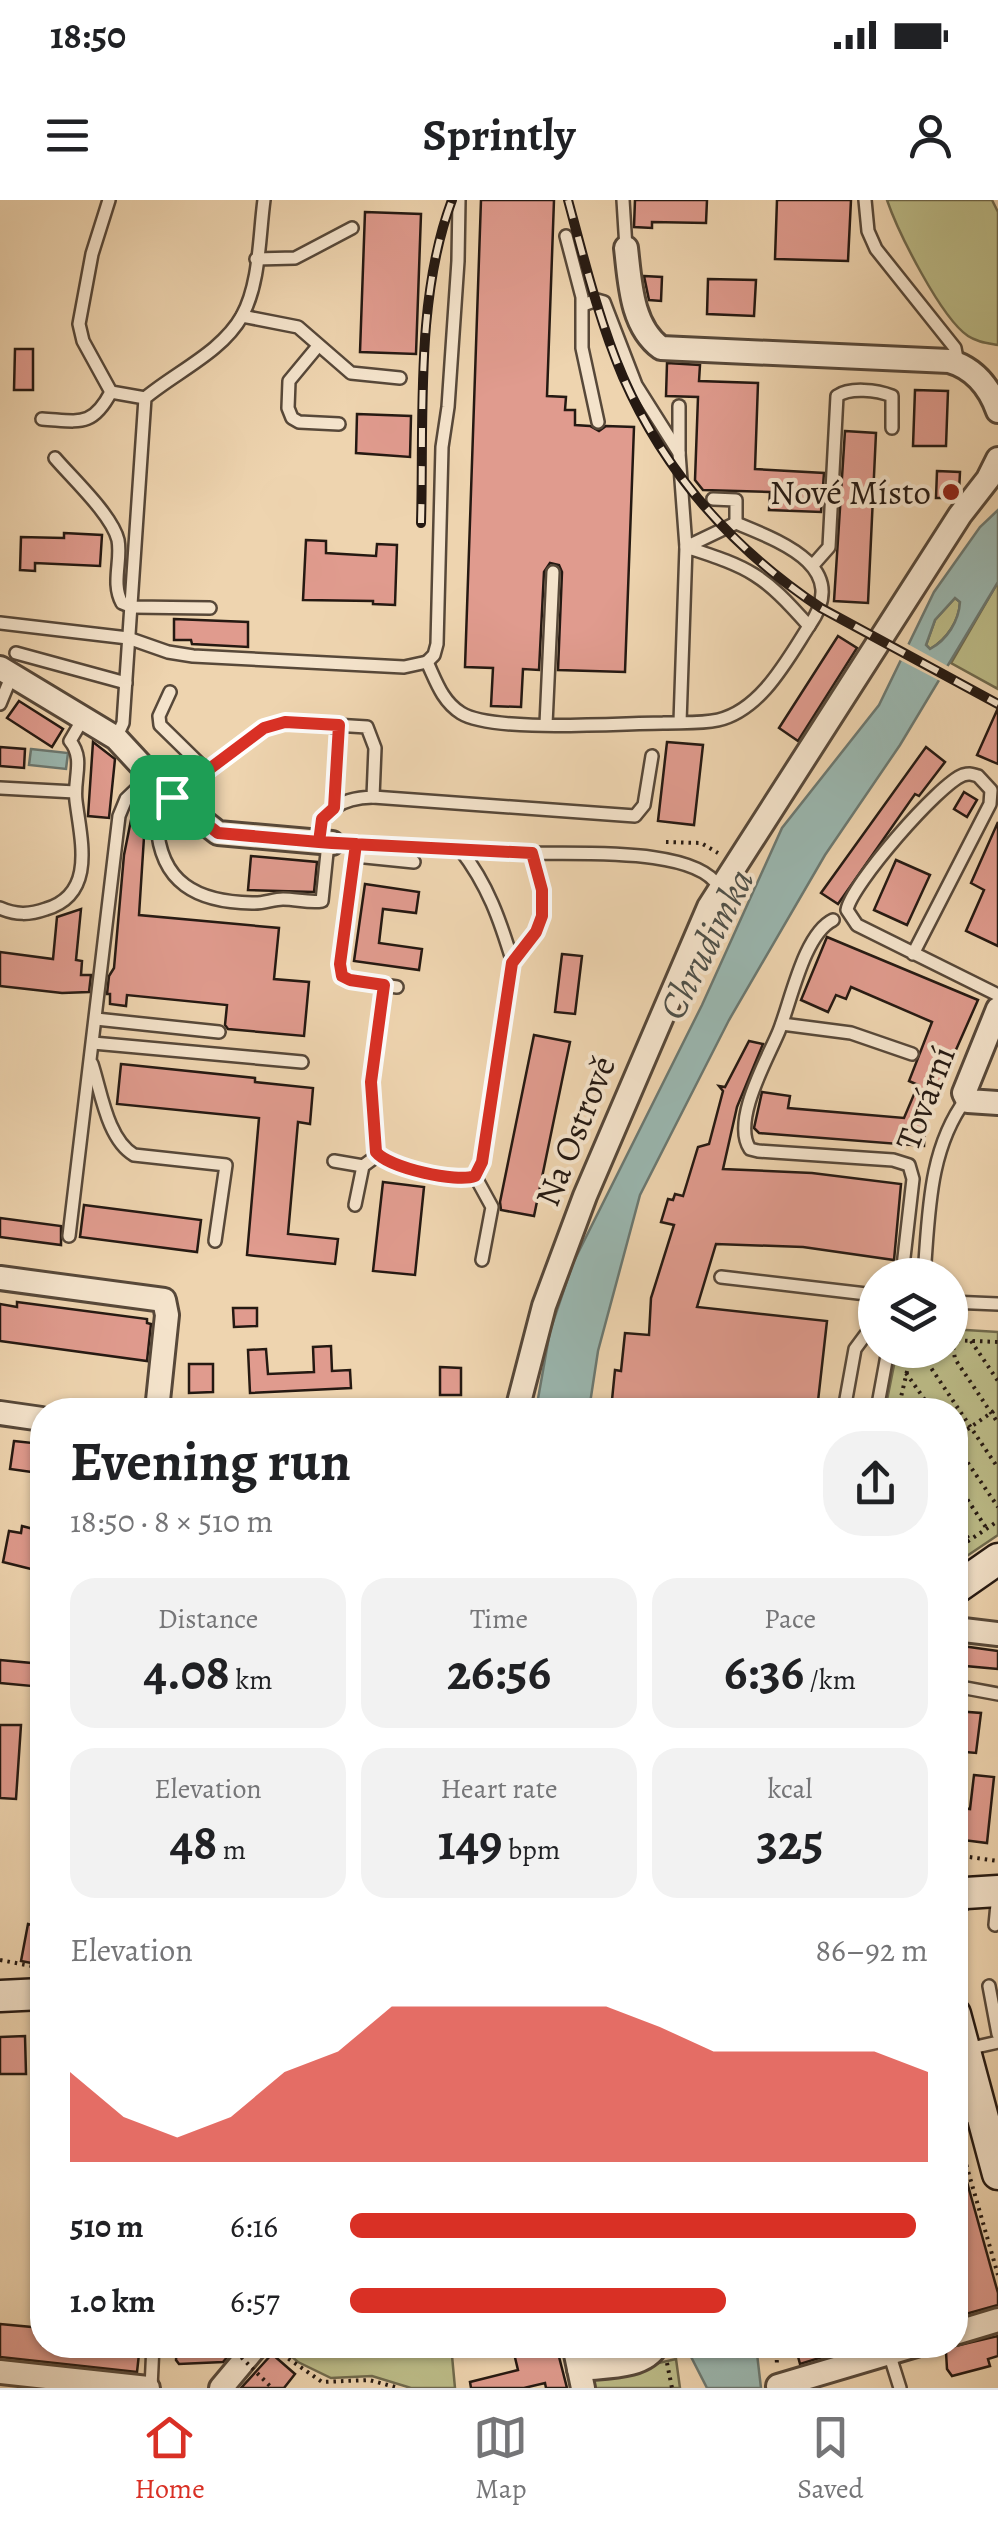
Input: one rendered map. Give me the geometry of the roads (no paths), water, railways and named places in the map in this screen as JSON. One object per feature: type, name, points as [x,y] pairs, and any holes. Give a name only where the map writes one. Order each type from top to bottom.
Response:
[{"type":"main road","points":[[968,1580],[998,1559]]},
{"type":"main road","points":[[968,1874],[997,1883]]},
{"type":"main road","points":[[968,1892],[997,1883]]},
{"type":"main road","points":[[0,1996],[30,1995]]},
{"type":"main road","points":[[968,2125],[996,2159]]},
{"type":"street","points":[[626,248],[637,315],[646,334],[661,348],[915,358],[958,364],[980,379],[998,411]]},
{"type":"street","name":"Na Ostrově","points":[[521,1398],[544,1306],[585,1196],[719,887],[960,515],[988,479],[998,458]]},
{"type":"street","points":[[10,666],[116,738],[172,797],[218,833],[338,846]]},
{"type":"street","name":"Tovární","points":[[966,1099],[966,1088],[998,1009]]},
{"type":"street","points":[[966,1099],[998,1103]]},
{"type":"street","points":[[0,1278],[164,1300],[168,1315],[158,1398]]},
{"type":"street","points":[[0,1413],[30,1413]]},
{"type":"street","points":[[968,1631],[998,1634]]},
{"type":"street","points":[[968,2329],[998,2320]]},
{"type":"street","points":[[221,2388],[240,2358]]},
{"type":"street","points":[[581,2379],[643,2358]]},
{"type":"street","points":[[778,2386],[872,2358]]},
{"type":"street","points":[[0,2372],[150,2388]]},
{"type":"lane","points":[[109,200],[92,254],[79,324],[83,341],[111,392]]},
{"type":"lane","points":[[111,392],[145,398],[212,349],[242,316],[250,293],[264,200]]},
{"type":"lane","points":[[0,623],[128,638],[193,656],[404,668],[427,662],[437,644],[442,447],[458,260],[458,200]]},
{"type":"lane","points":[[623,200],[626,248]]},
{"type":"lane","points":[[865,200],[868,231],[876,249],[954,348],[958,364]]},
{"type":"lane","points":[[256,259],[295,258],[352,228]]},
{"type":"lane","points":[[566,236],[583,305],[582,348],[598,422]]},
{"type":"lane","points":[[583,305],[604,302],[636,386],[679,453]]},
{"type":"lane","points":[[242,316],[292,324],[351,373],[400,378]]},
{"type":"lane","points":[[318,346],[292,376],[288,408],[292,418],[299,422],[339,424]]},
{"type":"lane","points":[[814,564],[829,546],[838,396],[846,391],[892,396],[892,428]]},
{"type":"lane","points":[[42,419],[90,419],[101,410],[111,392]]},
{"type":"lane","points":[[116,738],[124,723],[145,398]]},
{"type":"lane","points":[[679,406],[686,547],[680,722]]},
{"type":"lane","points":[[55,458],[113,528],[118,551],[116,591],[122,603],[132,607],[210,608]]},
{"type":"lane","points":[[713,498],[736,500],[736,523]]},
{"type":"lane","points":[[427,662],[445,698],[461,713],[484,721],[546,724],[721,720],[744,708],[775,677],[821,608],[822,596],[814,564],[736,523]]},
{"type":"lane","points":[[686,547],[736,523]]},
{"type":"lane","points":[[686,547],[760,576],[810,626]]},
{"type":"lane","points":[[546,724],[553,572]]},
{"type":"lane","points":[[0,704],[10,666],[126,683]]},
{"type":"lane","points":[[170,692],[159,716],[160,725],[206,770]]},
{"type":"lane","points":[[0,908],[21,914],[39,912],[62,903],[74,892],[81,872],[82,849],[75,792],[78,755],[70,738],[84,718]]},
{"type":"lane","points":[[172,797],[264,728],[285,722],[364,726],[372,733],[375,748],[373,796]]},
{"type":"lane","points":[[334,808],[339,725]]},
{"type":"lane","points":[[475,1176],[458,1178],[396,1165],[378,1155],[372,1131],[371,1082],[390,986],[350,980],[340,971],[338,846],[322,819],[334,808],[373,796],[636,816],[644,805],[652,756]]},
{"type":"lane","points":[[68,1236],[119,816],[126,798],[151,774]]},
{"type":"lane","points":[[913,954],[986,812],[994,788],[978,776],[959,777],[892,843],[848,903],[848,917],[856,926],[913,954],[998,994]]},
{"type":"lane","points":[[0,788],[75,792]]},
{"type":"lane","points":[[157,824],[165,863],[179,881],[204,896],[252,904],[285,899],[322,902],[338,846]]},
{"type":"lane","points":[[338,846],[677,861],[709,873],[719,887]]},
{"type":"lane","points":[[338,846],[414,862]]},
{"type":"lane","points":[[460,849],[493,900],[512,963],[482,1162],[475,1176]]},
{"type":"lane","points":[[512,963],[536,932],[542,916],[542,890],[532,853]]},
{"type":"lane","points":[[833,920],[818,932],[792,990],[749,1104],[744,1129],[747,1146],[893,1160],[908,1165],[913,1179],[904,1258]]},
{"type":"lane","points":[[96,1019],[220,1032]]},
{"type":"lane","points":[[782,1024],[851,1033],[912,1054]]},
{"type":"lane","points":[[93,1044],[302,1062]]},
{"type":"lane","points":[[91,1060],[116,1136],[127,1151],[226,1165],[215,1241]]},
{"type":"lane","name":"Tovární","points":[[926,1258],[934,1169],[954,1116],[966,1099]]},
{"type":"lane","points":[[354,1205],[363,1166],[378,1155]]},
{"type":"lane","points":[[334,1162],[363,1166]]},
{"type":"lane","points":[[475,1176],[492,1208],[482,1260]]},
{"type":"lane","points":[[720,1277],[858,1293]]},
{"type":"lane","points":[[968,1303],[998,1304]]},
{"type":"lane","points":[[846,1398],[858,1346]]},
{"type":"lane","points":[[878,1398],[884,1368]]},
{"type":"lane","points":[[968,1688],[998,1694]]},
{"type":"lane","points":[[995,1924],[997,1883]]},
{"type":"lane","points":[[989,1986],[998,2034]]},
{"type":"lane","points":[[968,2035],[998,2042]]},
{"type":"lane","points":[[150,2388],[151,2358]]},
{"type":"lane","points":[[891,2358],[900,2388]]},
{"type":"water","points":[[998,510],[998,582],[900,745],[825,855],[729,1020],[640,1195],[598,1351],[591,1398],[538,1398],[550,1331],[573,1263],[702,1005],[782,828],[879,705],[934,592],[980,527]],"holes":[[[955,598],[960,602],[957,616],[942,641],[930,649],[926,645],[935,620]]]},
{"type":"water","points":[[31,749],[68,753],[66,769],[29,765]]},
{"type":"water","points":[[692,2358],[758,2358],[761,2388],[707,2388]]},
{"type":"railway","points":[[421,523],[427,318],[440,238],[452,200]]},
{"type":"railway","points":[[568,200],[599,312],[623,377],[659,445],[705,507],[759,561],[821,608],[998,704]]},
{"type":"place","name":"Nové Místo","points":[[951,492]]},
{"type":"water label","name":"Chrudimka","points":[[706,944]]}]
